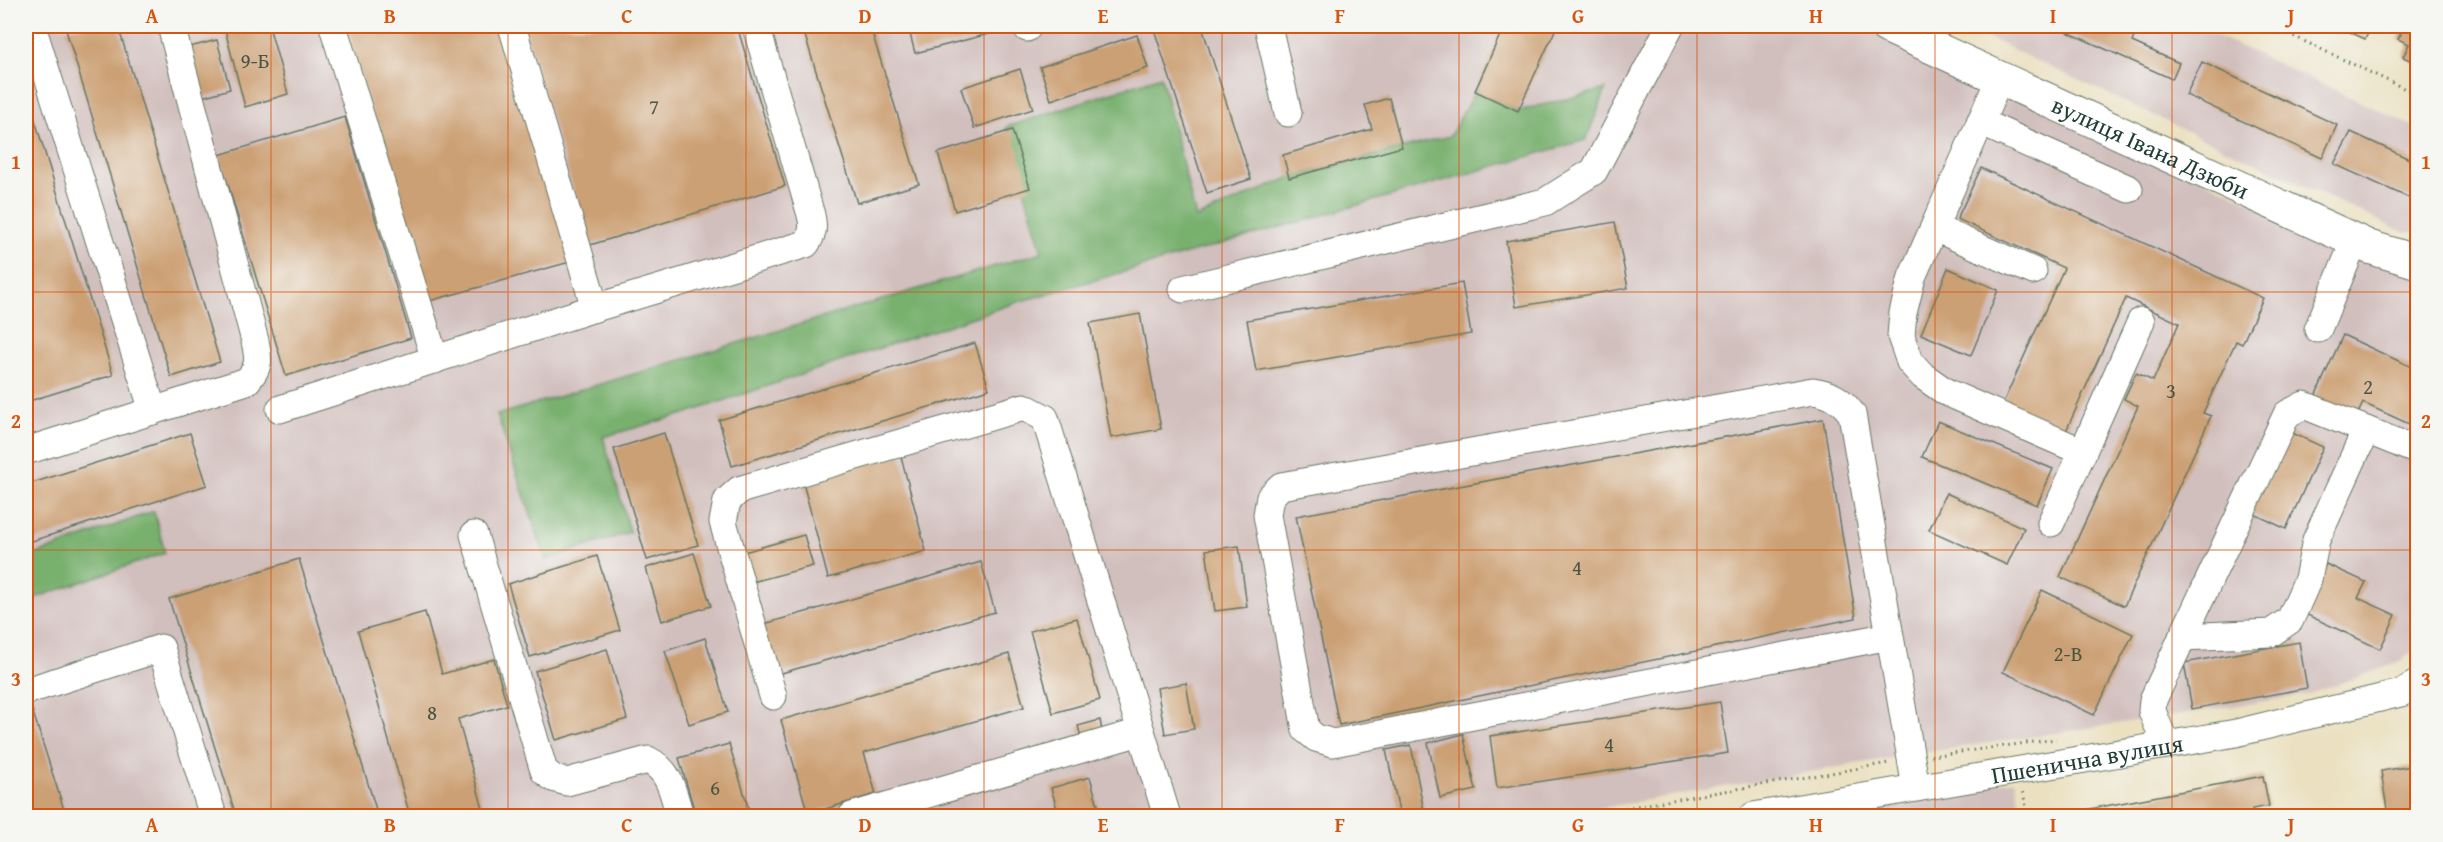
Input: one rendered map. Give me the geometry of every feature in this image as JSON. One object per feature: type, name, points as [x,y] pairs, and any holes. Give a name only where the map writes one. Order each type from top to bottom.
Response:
[{"type":"main road","name":"вулиця Івана Дзюби","points":[[1886,26],[2355,240],[2418,262]]},
{"type":"street","points":[[32,26],[153,411]]},
{"type":"street","points":[[26,451],[247,381],[257,369],[258,356],[171,26]]},
{"type":"street","points":[[333,26],[435,360]]},
{"type":"street","points":[[512,26],[595,308]]},
{"type":"street","points":[[280,410],[595,308],[806,244],[812,236],[814,226],[756,26]]},
{"type":"street","points":[[1268,26],[1288,113]]},
{"type":"street","points":[[1183,289],[1545,202],[1594,171],[1670,26]]},
{"type":"street","points":[[2000,78],[1912,277],[1903,313],[1901,336],[1910,362],[1923,376],[1946,392],[2083,452]]},
{"type":"street","points":[[1980,122],[2129,189]]},
{"type":"street","points":[[1935,228],[2033,271]]},
{"type":"street","points":[[2318,329],[2355,240]]},
{"type":"street","points":[[2051,523],[2140,321]]},
{"type":"street","points":[[1890,636],[1333,743],[1316,738],[1306,730],[1267,515],[1270,497],[1281,486],[1813,391],[1830,394],[1844,403],[1852,414],[1890,636],[1911,759],[1916,788]]},
{"type":"street","points":[[2166,745],[2152,711],[2153,700],[2288,414],[2304,405],[2418,451]]},
{"type":"street","points":[[772,696],[723,522],[728,501],[739,490],[1024,407],[1045,418],[1167,816]]},
{"type":"street","points":[[2182,637],[2271,633],[2290,620],[2308,579],[2316,540],[2366,430]]},
{"type":"street","points":[[474,535],[544,771],[552,778],[567,782],[648,760],[659,765],[668,778],[680,816]]},
{"type":"street","points":[[26,691],[161,648],[213,816]]},
{"type":"street","name":"Пшенична вулиця","points":[[1753,816],[2236,733],[2401,693],[2418,683]]},
{"type":"street","points":[[852,816],[1140,732]]},
{"type":"path","points":[[2272,26],[2418,95]]},
{"type":"path","points":[[1578,816],[1911,759],[2063,738]]},
{"type":"shaded area","points":[[26,26],[1861,26],[2417,276],[2417,648],[2400,662],[2306,695],[1902,756],[1555,816],[26,816]]},
{"type":"shaded area","points":[[1962,26],[2196,26],[2417,128],[2417,231],[2405,233]]},
{"type":"shaded area","points":[[2015,780],[2022,816],[1812,816]]},
{"type":"green space","points":[[1161,76],[1196,218],[1289,178],[1450,136],[1475,91],[1518,111],[1606,89],[1586,140],[1018,302],[684,414],[603,437],[630,532],[546,560],[497,415],[1042,252],[1006,127]]},
{"type":"green space","points":[[154,511],[165,553],[26,601],[26,558]]},
{"type":"building","points":[[80,26],[118,26],[220,362],[171,377],[66,30]]},
{"type":"building","points":[[224,26],[269,26],[288,94],[245,107]]},
{"type":"building","points":[[346,26],[500,26],[570,262],[429,301]]},
{"type":"building","points":[[524,26],[737,26],[785,186],[590,245]]},
{"type":"building","points":[[802,26],[870,26],[919,184],[857,203]]},
{"type":"building","points":[[908,26],[1007,26],[1008,29],[915,53]]},
{"type":"building","points":[[1153,26],[1206,26],[1202,27],[1251,179],[1207,193]]},
{"type":"building","points":[[1504,26],[1557,26],[1518,111],[1475,91]]},
{"type":"building","points":[[2054,26],[2130,26],[2137,29],[2132,42],[2179,63],[2172,79]]},
{"type":"building","points":[[2337,26],[2372,26],[2365,39]]},
{"type":"building","points":[[2376,26],[2418,26],[2418,64],[2403,57],[2409,44],[2398,39],[2401,34],[2387,27],[2386,30]]},
{"type":"building","points":[[1137,35],[1148,68],[1051,100],[1040,67]]},
{"type":"building","points":[[217,40],[230,89],[195,99],[182,49]]},
{"type":"building","points":[[2202,62],[2337,125],[2322,158],[2186,95]]},
{"type":"building","points":[[1020,69],[1033,109],[974,128],[961,88]]},
{"type":"building","points":[[26,91],[113,375],[26,402]]},
{"type":"building","points":[[1389,98],[1402,147],[1289,178],[1283,155],[1372,129],[1365,105]]},
{"type":"building","points":[[345,117],[411,338],[286,376],[219,155]]},
{"type":"building","points":[[1012,130],[1030,188],[955,211],[938,153]]},
{"type":"building","points":[[2351,132],[2418,163],[2418,202],[2334,164]]},
{"type":"building","points":[[1981,168],[2263,298],[2242,344],[2236,341],[2203,413],[2211,416],[2124,606],[2060,577],[2138,406],[2124,399],[2136,373],[2153,381],[2179,323],[2126,298],[2066,431],[2003,403],[2064,268],[1957,219]]},
{"type":"building","points":[[1615,222],[1628,288],[1516,307],[1506,241]]},
{"type":"building","points":[[1948,268],[1998,290],[1971,355],[1921,334]]},
{"type":"building","points":[[1462,283],[1471,334],[1256,371],[1247,320]]},
{"type":"building","points":[[1140,314],[1161,429],[1111,438],[1090,323]]},
{"type":"building","points":[[2343,335],[2418,370],[2418,428],[2363,403],[2354,422],[2312,403]]},
{"type":"building","points":[[975,343],[989,389],[732,466],[719,420]]},
{"type":"building","points":[[1823,419],[1856,618],[1339,725],[1296,516]]},
{"type":"building","points":[[1938,421],[2053,469],[2037,505],[1922,457]]},
{"type":"building","points":[[2288,431],[2323,447],[2286,529],[2250,512]]},
{"type":"building","points":[[190,433],[207,485],[29,542],[26,532],[26,485]]},
{"type":"building","points":[[664,433],[698,545],[647,560],[614,449]]},
{"type":"building","points":[[900,453],[926,551],[828,578],[802,479]]},
{"type":"building","points":[[1946,493],[2024,528],[2007,565],[1929,530]]},
{"type":"building","points":[[804,535],[813,566],[752,582],[744,552]]},
{"type":"building","points":[[1239,546],[1247,607],[1215,611],[1206,550]]},
{"type":"building","points":[[694,553],[711,606],[662,621],[646,568]]},
{"type":"building","points":[[597,556],[620,630],[530,657],[508,584]]},
{"type":"building","points":[[299,559],[378,816],[236,816],[169,599]]},
{"type":"building","points":[[981,562],[995,612],[771,676],[757,626]]},
{"type":"building","points":[[2326,564],[2366,582],[2358,598],[2396,615],[2380,649],[2303,613]]},
{"type":"building","points":[[2042,590],[2133,634],[2094,715],[2003,672]]},
{"type":"building","points":[[425,612],[442,674],[494,659],[507,705],[458,719],[485,816],[410,816],[358,631]]},
{"type":"building","points":[[1077,618],[1100,700],[1053,713],[1030,631]]},
{"type":"building","points":[[705,638],[728,712],[689,724],[665,651]]},
{"type":"building","points":[[2299,642],[2307,688],[2192,709],[2184,663]]},
{"type":"building","points":[[607,649],[627,719],[556,740],[535,671]]},
{"type":"building","points":[[1009,654],[1024,707],[864,753],[876,794],[808,814],[781,720]]},
{"type":"building","points":[[1186,683],[1194,729],[1165,734],[1157,688]]},
{"type":"building","points":[[1720,702],[1728,753],[1497,788],[1490,736]]},
{"type":"building","points":[[30,703],[66,816],[26,816],[26,705]]},
{"type":"building","points":[[1100,720],[1102,731],[1081,737],[1078,726]]},
{"type":"building","points":[[1463,734],[1476,790],[1440,798],[1428,743]]},
{"type":"building","points":[[729,744],[751,816],[696,816],[679,758]]},
{"type":"building","points":[[1411,745],[1425,816],[1400,816],[1386,750]]},
{"type":"building","points":[[2418,765],[2418,816],[2388,816],[2381,771]]},
{"type":"building","points":[[2263,776],[2269,806],[2252,809],[2253,816],[2053,816]]},
{"type":"building","points":[[1090,777],[1101,816],[1059,816],[1051,788]]}]
